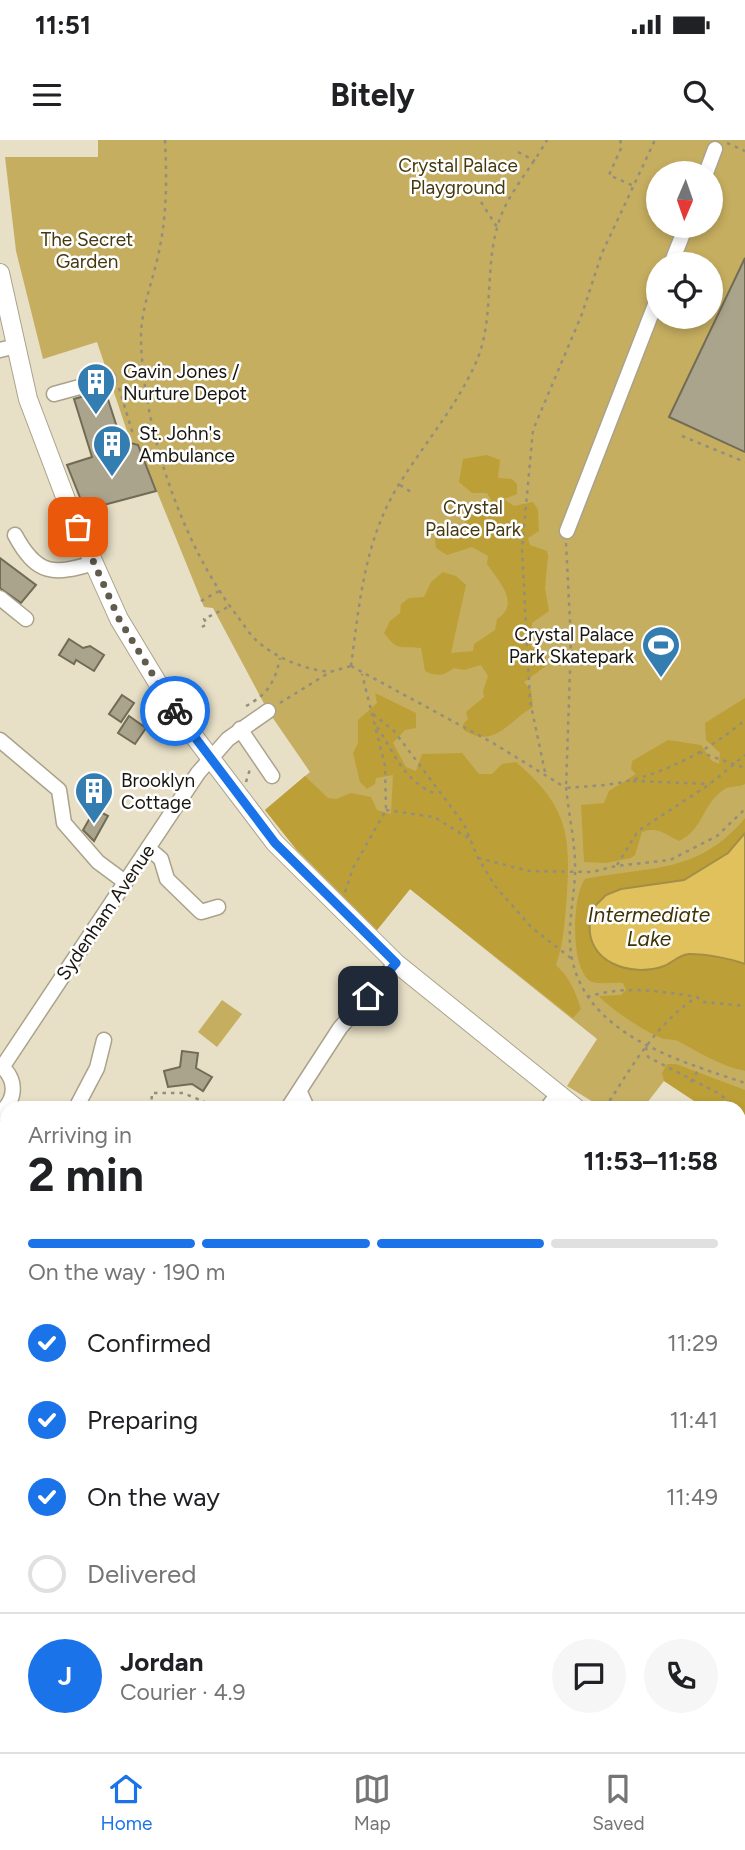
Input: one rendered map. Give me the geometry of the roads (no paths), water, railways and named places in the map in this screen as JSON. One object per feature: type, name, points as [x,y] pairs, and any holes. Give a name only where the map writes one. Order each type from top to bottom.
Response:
[{"type":"main road","points":[[0,273],[8,348],[28,399],[119,619],[174,710],[275,843],[396,963],[553,1101]]},
{"type":"street","points":[[567,531],[646,328]]},
{"type":"street","points":[[54,394],[109,379]]},
{"type":"street","points":[[15,535],[24,552],[46,570],[65,571],[94,563]]},
{"type":"street","points":[[0,598],[26,619]]},
{"type":"street","name":"Sydenham Avenue","points":[[1,1066],[198,773],[240,729],[273,707]]},
{"type":"street","points":[[240,729],[272,776]]},
{"type":"street","points":[[0,740],[59,790],[64,823],[89,854],[125,883]]},
{"type":"street","points":[[148,848],[161,859],[167,879],[201,912],[218,907]]},
{"type":"street","points":[[293,1101],[340,1028],[396,963]]},
{"type":"street","points":[[80,1101],[97,1068],[104,1040]]},
{"type":"street","points":[[1,1066],[13,1087],[10,1101]]},
{"type":"street","points":[[300,1092],[304,1101]]},
{"type":"water","name":"Intermediate Lake","points":[[745,833],[745,964],[719,957],[689,954],[682,955],[664,966],[638,970],[625,968],[603,957],[590,936],[590,922],[594,921],[590,919],[595,906],[606,895],[621,889],[684,880],[728,853]]},
{"type":"place","name":"Gavin Jones / Nurture Depot","points":[[96,416]]},
{"type":"place","name":"St. John's Ambulance","points":[[112,478]]},
{"type":"place","name":"Crystal Palace Park Skatepark","points":[[661,679]]},
{"type":"place","name":"Brooklyn Cottage","points":[[94,825]]},
{"type":"park label","name":"Crystal Palace Playground","points":[[458,176]]},
{"type":"park label","name":"The Secret Garden","points":[[87,250]]},
{"type":"park label","name":"Crystal Palace Park","points":[[473,518]]}]
